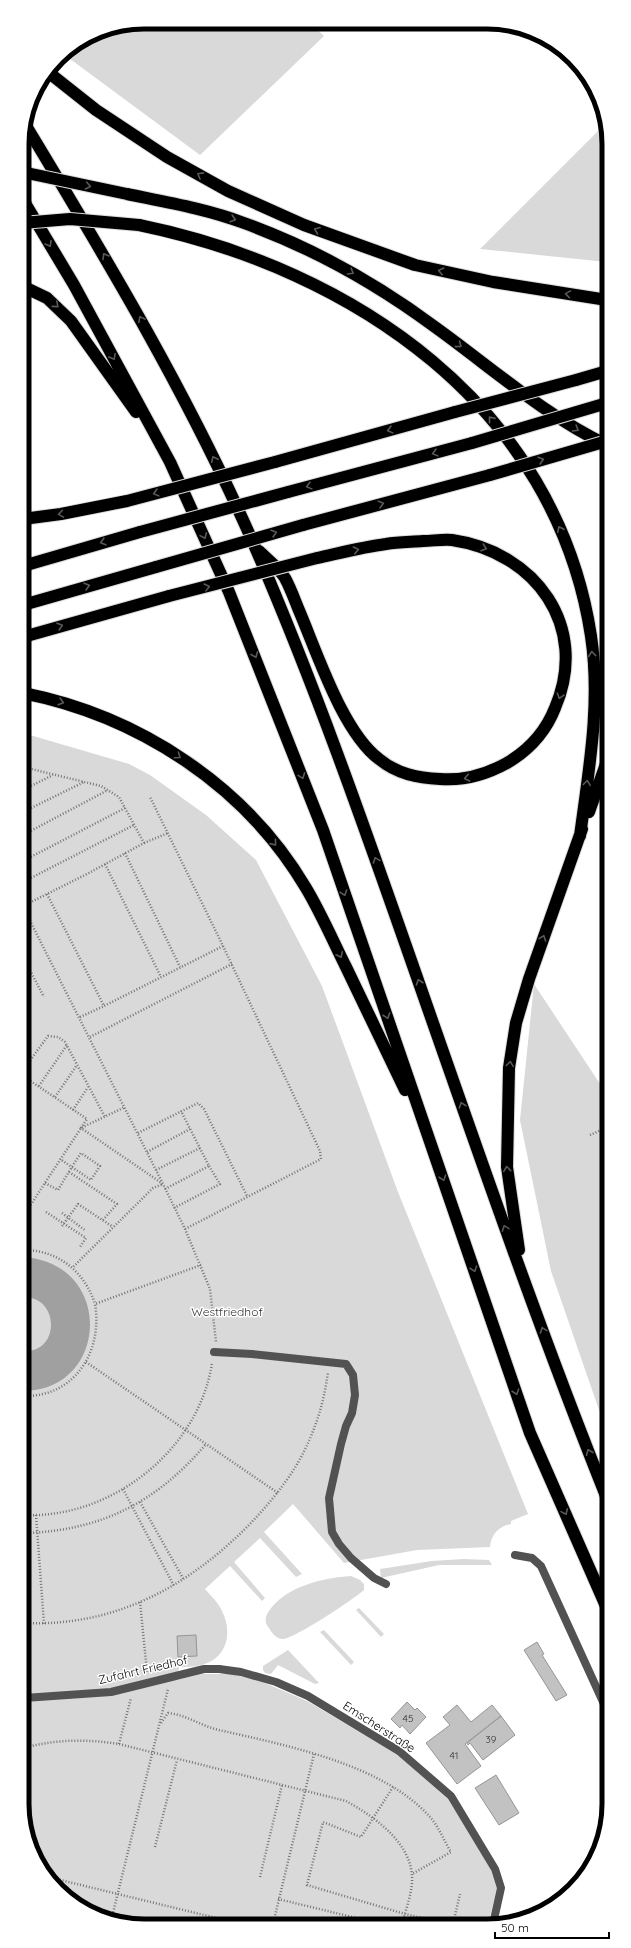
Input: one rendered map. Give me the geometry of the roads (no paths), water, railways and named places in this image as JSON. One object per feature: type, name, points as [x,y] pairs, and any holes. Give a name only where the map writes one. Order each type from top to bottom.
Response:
[{"type":"highway","points":[[52,75],[96,110],[168,157],[228,191],[304,225],[414,265],[493,282],[602,299]]},
{"type":"highway","points":[[30,132],[125,290],[174,379],[254,546],[324,716],[524,1277],[576,1420],[602,1486]]},
{"type":"highway","points":[[29,173],[222,216],[244,223],[310,250],[343,268],[405,306],[435,326],[544,410],[586,435],[602,443]]},
{"type":"highway","points":[[29,210],[74,285],[170,462],[229,592],[287,735],[323,830],[530,1433],[602,1599]]},
{"type":"highway","points":[[29,222],[70,219],[139,225],[193,237],[234,250],[291,273],[349,303],[386,326],[435,362],[468,392],[506,437],[540,489],[565,539],[582,590],[591,636],[595,681],[594,729],[580,836]]},
{"type":"highway","points":[[29,289],[47,298],[71,320],[170,462]]},
{"type":"highway","points":[[29,518],[61,514],[127,501],[602,372]]},
{"type":"highway","points":[[29,564],[140,532],[472,443],[602,404]]},
{"type":"highway","points":[[29,602],[303,525],[490,475],[602,442]]},
{"type":"highway","points":[[29,635],[169,596],[276,569],[318,558],[387,543],[450,540],[484,547],[510,560],[526,572],[550,600],[559,617],[564,638],[566,657],[565,674],[559,699],[552,716],[535,740],[523,752],[498,768],[465,778],[449,780],[417,777],[390,767],[379,759],[355,735],[340,707],[284,577],[276,569],[254,546]]},
{"type":"highway","points":[[29,695],[58,700],[128,727],[172,752],[210,779],[250,813],[282,853],[306,888],[430,1141]]},
{"type":"highway","points":[[524,1277],[507,1167],[509,1068],[516,1024],[528,979],[602,777]]},
{"type":"street","points":[[214,1352],[252,1354],[329,1364],[346,1364],[353,1375],[355,1395],[352,1413],[346,1426],[341,1444],[329,1498],[332,1532],[339,1544],[351,1558],[374,1578],[386,1584]]},
{"type":"street","points":[[515,1554],[532,1558],[541,1566],[602,1700]]},
{"type":"street","name":"Zufahrt Friedhof","points":[[29,1698],[111,1692],[204,1669],[220,1669]]},
{"type":"street","name":"Emscherstraße","points":[[220,1669],[241,1672],[276,1682],[308,1696],[399,1751],[451,1796],[496,1869],[501,1888],[494,1919]]},
{"type":"park label","name":"Westfriedhof","points":[[227,1312]]}]
